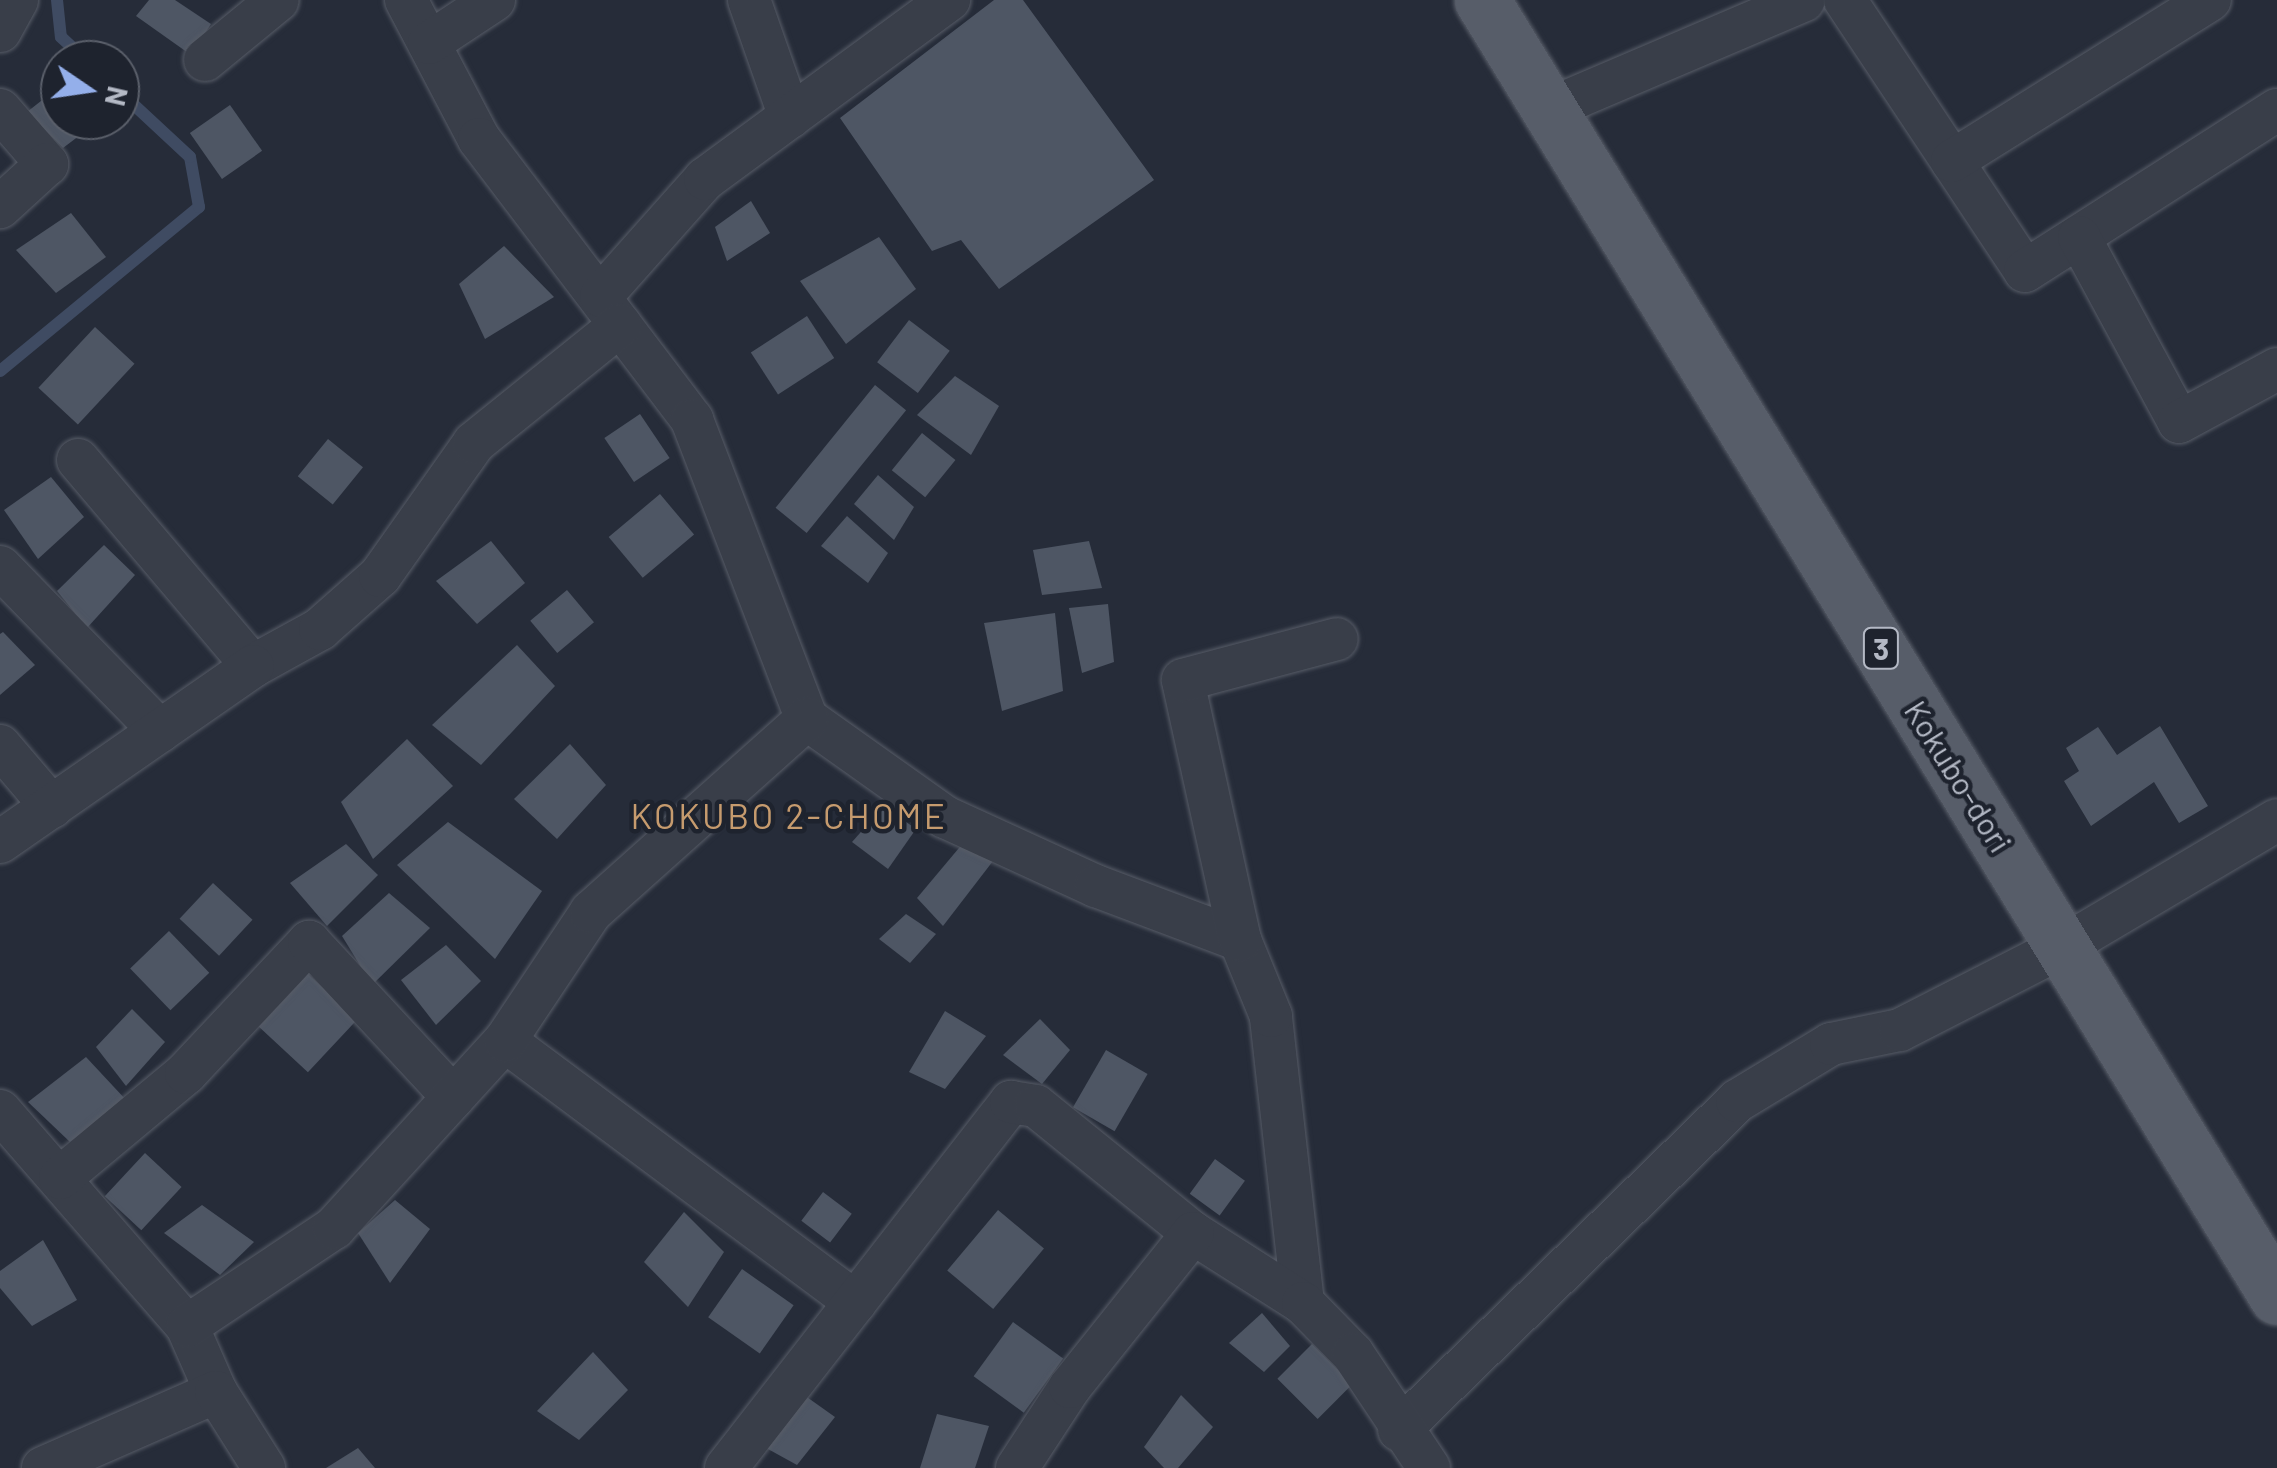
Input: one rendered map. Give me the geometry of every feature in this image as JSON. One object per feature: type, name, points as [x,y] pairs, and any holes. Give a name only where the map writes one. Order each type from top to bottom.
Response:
[{"type":"main road","name":"Kokubo-dori","points":[[1482,0],[2277,1298]]},
{"type":"street","points":[[0,31],[17,0]]},
{"type":"street","points":[[205,60],[278,0]]},
{"type":"street","points":[[406,0],[479,140],[692,420],[807,720],[945,817],[1096,886],[1240,940]]},
{"type":"street","points":[[429,43],[494,0]]},
{"type":"street","points":[[749,0],[790,117]]},
{"type":"street","points":[[0,842],[254,666],[320,629],[380,576],[474,443],[611,310],[705,179],[949,0]]},
{"type":"street","points":[[1548,109],[1804,0]]},
{"type":"street","points":[[1845,0],[2025,271],[2277,110]]},
{"type":"street","points":[[1952,161],[2210,0]]},
{"type":"street","points":[[0,110],[48,164],[0,207]]},
{"type":"street","points":[[2079,237],[2179,422],[2277,369]]},
{"type":"street","points":[[78,460],[254,666]]},
{"type":"street","points":[[0,567],[160,731]]},
{"type":"street","points":[[1303,1303],[1271,1016],[1240,940],[1183,680],[1336,640]]},
{"type":"street","points":[[186,1326],[334,1228],[505,1042],[590,912],[807,720]]},
{"type":"street","points":[[0,746],[52,807]]},
{"type":"street","points":[[1399,1430],[1737,1101],[1831,1044],[1900,1030],[2064,946],[2277,820]]},
{"type":"street","points":[[60,1178],[186,1073],[310,942],[453,1097]]},
{"type":"street","points":[[505,1042],[855,1302]]},
{"type":"street","points":[[726,1468],[1011,1102],[1036,1106],[1192,1233],[1303,1303],[1353,1354],[1399,1430],[1428,1468]]},
{"type":"street","points":[[0,1111],[186,1326],[216,1392],[264,1468]]},
{"type":"street","points":[[1018,1468],[1070,1387],[1192,1233]]},
{"type":"street","points":[[44,1468],[216,1392]]},
{"type":"building","points":[[149,0],[175,0],[211,24],[191,55],[136,16]]},
{"type":"building","points":[[994,0],[1023,0],[1154,180],[999,289],[961,240],[932,251],[840,118]]},
{"type":"building","points":[[40,102],[40,125],[27,112]]},
{"type":"building","points":[[230,105],[262,151],[222,179],[190,133]]},
{"type":"building","points":[[55,140],[74,140],[63,148]]},
{"type":"building","points":[[751,201],[770,233],[727,261],[715,227]]},
{"type":"building","points":[[71,213],[106,257],[56,293],[16,250]]},
{"type":"building","points":[[879,237],[916,289],[846,344],[800,281]]},
{"type":"building","points":[[504,246],[554,297],[485,339],[459,284]]},
{"type":"building","points":[[807,316],[834,358],[778,394],[751,352]]},
{"type":"building","points":[[909,320],[950,351],[918,393],[877,362]]},
{"type":"building","points":[[95,327],[134,364],[78,425],[38,388]]},
{"type":"building","points":[[955,376],[999,406],[971,455],[917,415]]},
{"type":"building","points":[[875,385],[906,410],[807,533],[776,508]]},
{"type":"building","points":[[640,414],[670,458],[634,482],[604,438]]},
{"type":"building","points":[[922,433],[955,460],[925,497],[892,470]]},
{"type":"building","points":[[328,439],[363,467],[333,505],[298,476]]},
{"type":"building","points":[[878,475],[914,507],[894,540],[854,504]]},
{"type":"building","points":[[51,477],[84,517],[38,559],[4,510]]},
{"type":"building","points":[[660,494],[694,535],[643,578],[609,537]]},
{"type":"building","points":[[847,516],[888,553],[868,583],[821,546]]},
{"type":"building","points":[[491,541],[525,583],[477,624],[436,581]]},
{"type":"building","points":[[1089,541],[1102,588],[1042,595],[1033,550]]},
{"type":"building","points":[[104,545],[135,575],[87,628],[57,591]]},
{"type":"building","points":[[567,590],[594,622],[557,653],[530,621]]},
{"type":"building","points":[[1108,604],[1114,662],[1082,673],[1069,608]]},
{"type":"building","points":[[1055,613],[1063,691],[1002,711],[984,623]]},
{"type":"building","points":[[3,632],[35,665],[0,695],[0,634]]},
{"type":"building","points":[[517,645],[555,686],[481,765],[432,725]]},
{"type":"building","points":[[2160,726],[2208,806],[2179,823],[2154,782],[2091,826],[2064,781],[2079,771],[2066,748],[2098,727],[2117,755]]},
{"type":"building","points":[[407,739],[453,786],[373,859],[341,802]]},
{"type":"building","points":[[570,744],[606,785],[557,839],[514,799]]},
{"type":"building","points":[[884,806],[916,829],[888,869],[852,842]]},
{"type":"building","points":[[448,822],[542,891],[495,959],[397,865]]},
{"type":"building","points":[[964,842],[993,861],[943,926],[917,898]]},
{"type":"building","points":[[346,844],[378,875],[327,926],[290,883]]},
{"type":"building","points":[[213,883],[252,920],[219,956],[180,919]]},
{"type":"building","points":[[389,893],[430,928],[372,985],[342,936]]},
{"type":"building","points":[[906,914],[936,934],[910,963],[879,939]]},
{"type":"building","points":[[169,931],[209,973],[170,1010],[130,969]]},
{"type":"building","points":[[446,945],[481,981],[436,1025],[401,980]]},
{"type":"building","points":[[308,974],[357,1020],[308,1072],[259,1027]]},
{"type":"building","points":[[132,1009],[165,1042],[126,1086],[96,1047]]},
{"type":"building","points":[[945,1011],[986,1036],[945,1089],[909,1072]]},
{"type":"building","points":[[1040,1019],[1070,1050],[1042,1084],[1003,1055]]},
{"type":"building","points":[[1106,1050],[1148,1074],[1115,1131],[1073,1107]]},
{"type":"building","points":[[86,1057],[127,1101],[70,1142],[28,1102]]},
{"type":"building","points":[[145,1153],[182,1187],[141,1230],[105,1196]]},
{"type":"building","points":[[1215,1159],[1245,1181],[1220,1216],[1190,1194]]},
{"type":"building","points":[[823,1192],[852,1214],[830,1242],[801,1221]]},
{"type":"building","points":[[395,1200],[430,1229],[390,1283],[358,1233]]},
{"type":"building","points":[[202,1205],[254,1242],[220,1275],[164,1233]]},
{"type":"building","points":[[998,1210],[1044,1249],[993,1309],[947,1271]]},
{"type":"building","points":[[684,1212],[724,1252],[688,1307],[644,1262]]},
{"type":"building","points":[[43,1240],[77,1300],[32,1326],[0,1288],[0,1271]]},
{"type":"building","points":[[742,1269],[794,1305],[760,1353],[708,1317]]},
{"type":"building","points":[[1262,1313],[1290,1346],[1264,1372],[1229,1343]]},
{"type":"building","points":[[1013,1322],[1063,1358],[1024,1413],[974,1376]]},
{"type":"building","points":[[1312,1344],[1352,1384],[1318,1419],[1277,1379]]},
{"type":"building","points":[[593,1352],[628,1390],[579,1440],[537,1411]]},
{"type":"building","points":[[804,1395],[835,1417],[797,1465],[759,1444]]},
{"type":"building","points":[[1181,1395],[1213,1427],[1178,1468],[1164,1468],[1144,1447]]},
{"type":"building","points":[[937,1414],[989,1426],[975,1468],[920,1468]]},
{"type":"building","points":[[358,1448],[375,1468],[326,1468]]},
{"type":"waterway","points":[[57,0],[64,40]]},
{"type":"waterway","points":[[0,371],[199,207],[190,157],[140,111]]},
{"type":"district","name":"KOKUBO 2-CHOME","points":[[789,815]]}]
